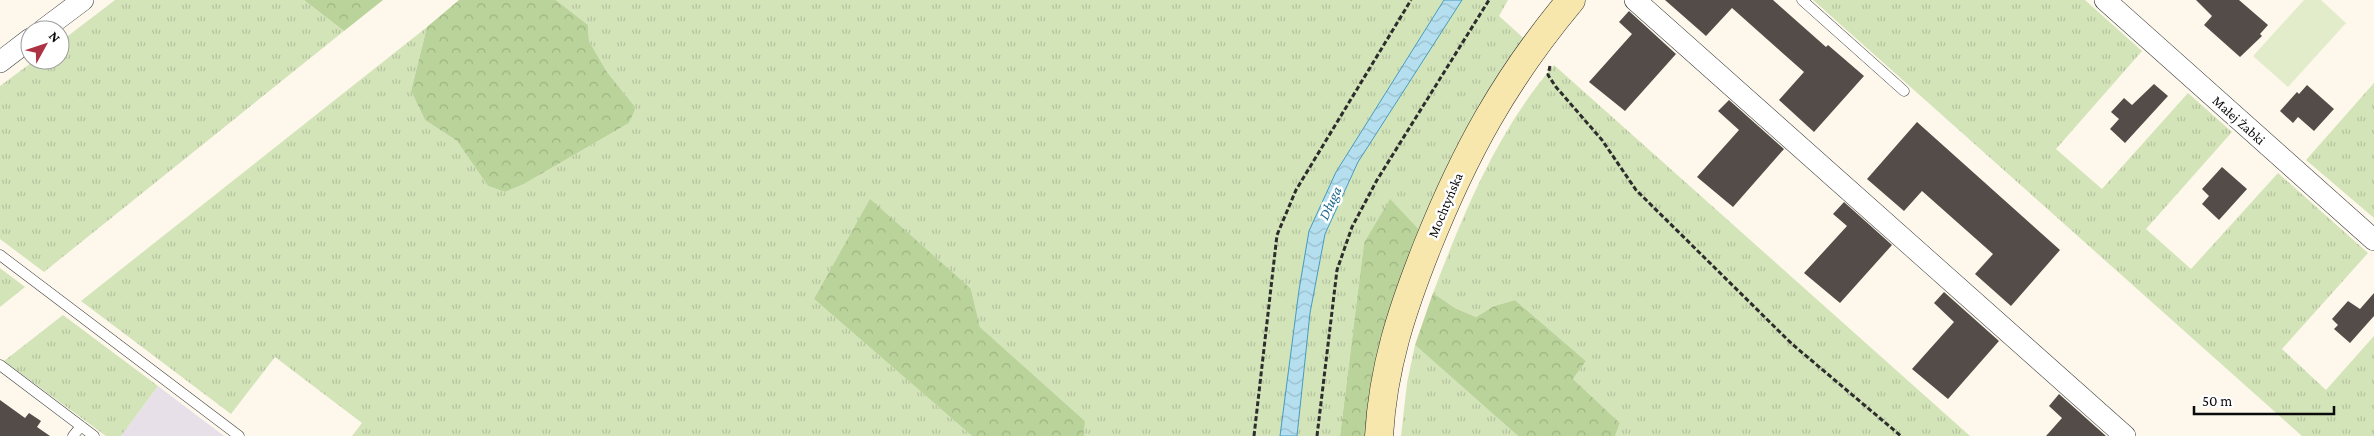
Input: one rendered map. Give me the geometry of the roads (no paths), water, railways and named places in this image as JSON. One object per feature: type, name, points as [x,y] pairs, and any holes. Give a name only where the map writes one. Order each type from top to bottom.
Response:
[{"type":"street","points":[[56,20],[82,0]]},
{"type":"street","name":"Mochtyńska","points":[[1379,436],[1381,404],[1390,354],[1404,306],[1461,167],[1500,96],[1522,62],[1571,0]]},
{"type":"street","points":[[1635,0],[2125,436]]},
{"type":"street","name":"Małej Żabki","points":[[2105,0],[2374,240]]},
{"type":"street","points":[[0,62],[20,47]]},
{"type":"lane","points":[[1802,0],[1904,91]]},
{"type":"lane","points":[[0,255],[239,436]]},
{"type":"lane","points":[[0,365],[94,436]]},
{"type":"lane","points":[[73,436],[80,426]]},
{"type":"water","name":"Długa","points":[[1444,0],[1462,0],[1358,162],[1325,234],[1310,313],[1297,436],[1280,436],[1299,290],[1309,231],[1336,172]]}]
